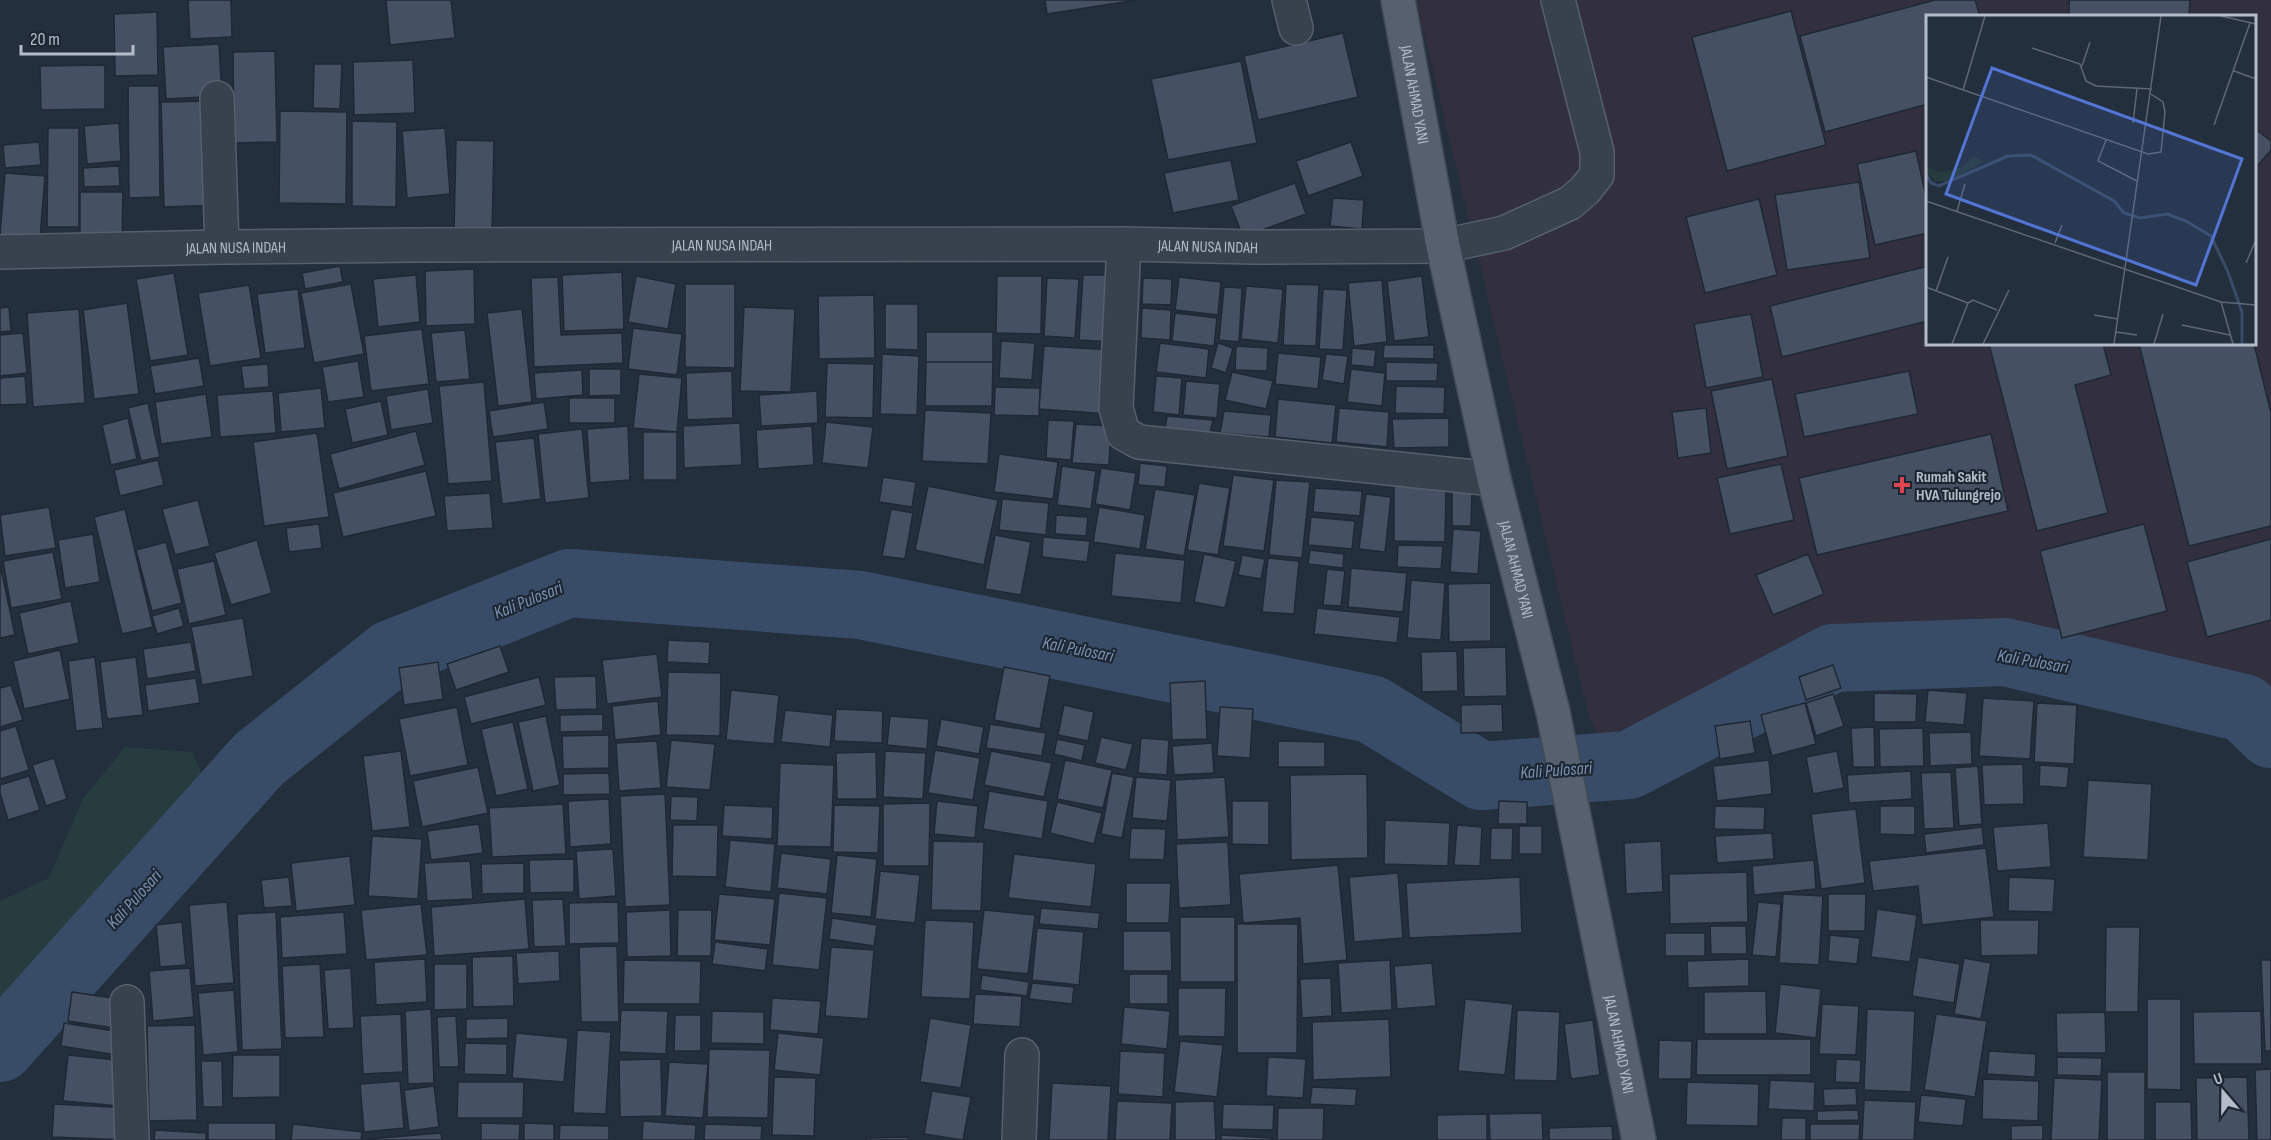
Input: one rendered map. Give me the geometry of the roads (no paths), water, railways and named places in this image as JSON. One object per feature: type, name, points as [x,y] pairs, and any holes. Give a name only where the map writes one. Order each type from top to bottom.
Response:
[{"type":"main road","name":"JALAN AHMAD YANI","points":[[1398,0],[1443,246],[1494,479],[1553,712],[1639,1140]]},
{"type":"street","name":"JALAN NUSA INDAH","points":[[0,252],[222,247],[1124,244],[1254,247],[1443,246],[1504,233],[1554,211],[1570,203],[1586,190],[1597,175],[1597,152],[1558,0]]},
{"type":"street","points":[[217,98],[222,247]]},
{"type":"street","points":[[1124,244],[1116,408],[1123,434],[1139,442],[1494,479]]},
{"type":"street","points":[[127,1002],[132,1140]]},
{"type":"street","points":[[1019,1140],[1022,1054]]},
{"type":"waterway","name":"Kali Pulosari","points":[[0,1048],[259,759],[391,654],[569,583],[860,605],[1371,709],[1481,776],[1629,765],[1833,658],[2005,652],[2244,708],[2271,734]]},
{"type":"place","name":"Rumah Sakit HVA Tulungrejo","points":[[1902,485]]}]
